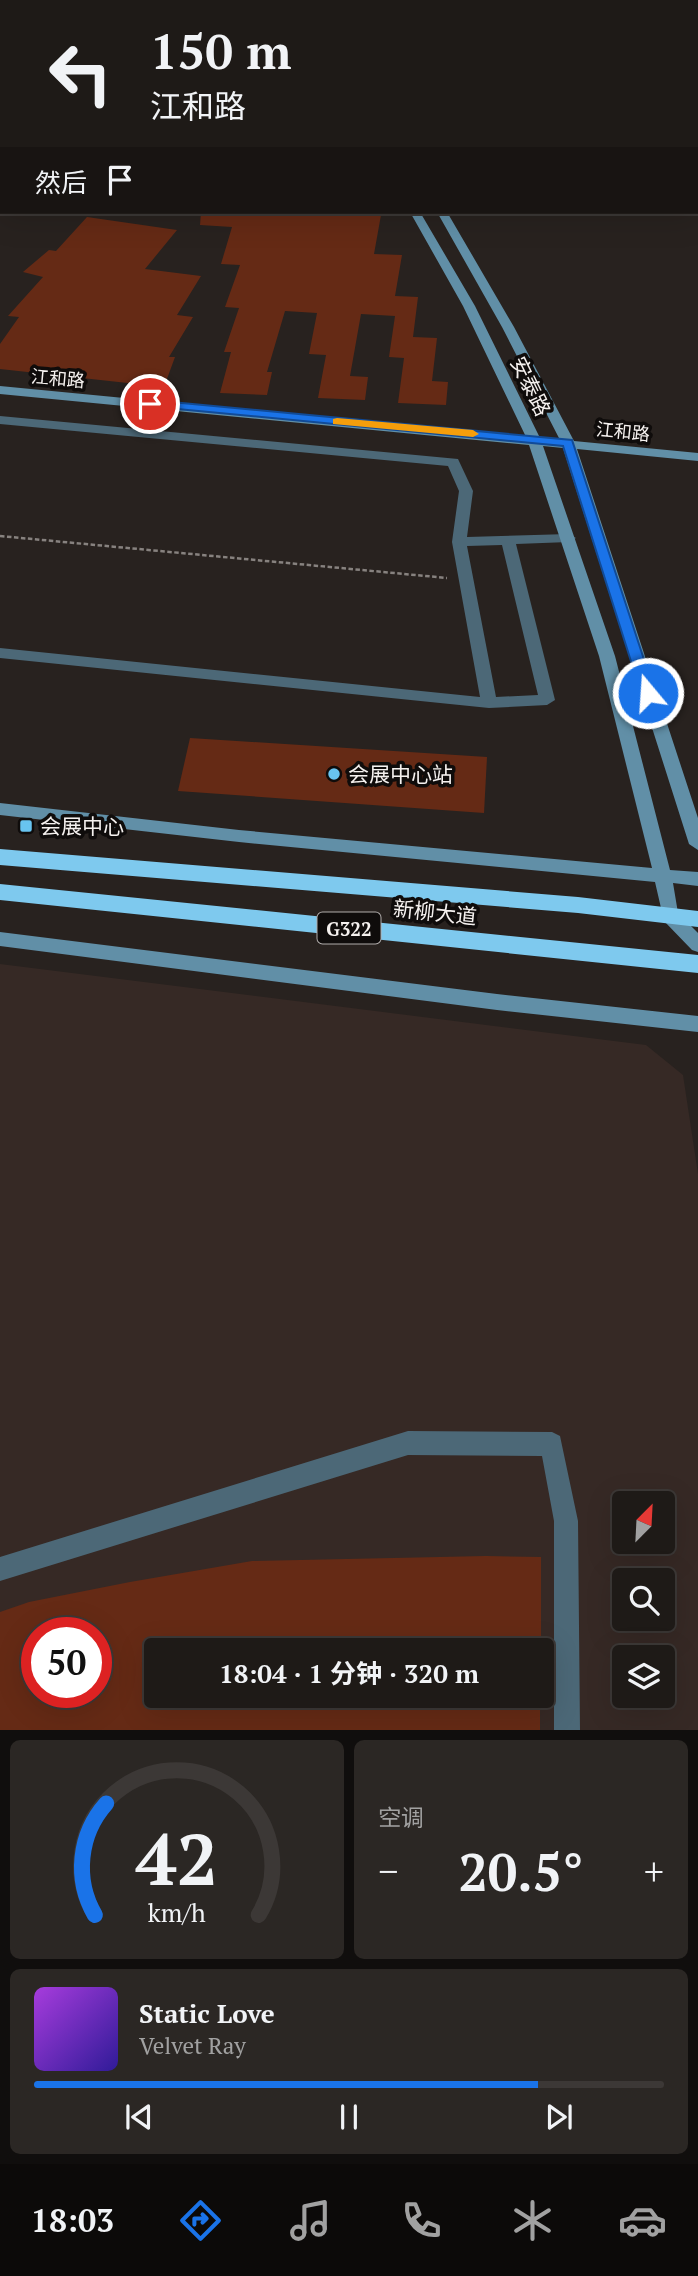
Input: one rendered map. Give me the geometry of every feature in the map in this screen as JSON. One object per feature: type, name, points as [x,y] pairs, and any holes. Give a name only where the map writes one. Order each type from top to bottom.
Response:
[{"type":"highway","name":"新柳大道","points":[[0,857],[564,904],[698,919]]},
{"type":"highway","name":"新柳大道","points":[[0,892],[698,964]]},
{"type":"main road","name":"安泰路","points":[[416,214],[468,306],[534,439],[607,656],[662,874],[670,916]]},
{"type":"main road","name":"安泰路","points":[[443,214],[508,327],[568,442],[698,844]]},
{"type":"main road","name":"江和路","points":[[0,390],[568,442],[698,457]]},
{"type":"main road","points":[[0,809],[239,836],[698,879]]},
{"type":"main road","points":[[670,916],[698,945]]},
{"type":"main road","points":[[0,939],[469,999],[698,1024]]},
{"type":"street","points":[[0,420],[453,462],[466,491],[458,542],[489,703]]},
{"type":"street","points":[[458,542],[569,538]]},
{"type":"street","points":[[0,653],[489,703],[547,700],[508,540]]},
{"type":"street","points":[[0,1569],[408,1443],[552,1444],[566,1521],[567,1730]]},
{"type":"path","points":[[0,536],[466,579]]},
{"type":"shaded area","points":[[0,964],[646,1045],[683,1075],[698,1174],[698,1730],[0,1730]]},
{"type":"building","points":[[201,214],[381,215],[374,254],[402,255],[395,296],[418,297],[413,337],[437,338],[432,381],[448,382],[446,405],[398,403],[404,358],[389,357],[395,316],[361,314],[350,376],[368,377],[365,400],[318,398],[326,355],[309,354],[317,313],[285,311],[267,372],[272,372],[267,395],[220,393],[231,352],[224,352],[239,308],[225,307],[240,265],[221,264],[232,227],[200,225]]},
{"type":"building","points":[[87,217],[177,230],[145,269],[201,276],[177,315],[193,317],[169,357],[175,357],[164,387],[0,369],[0,344],[19,317],[8,316],[43,277],[23,272],[49,250],[56,251]]},
{"type":"building","name":"会展中心站","points":[[190,738],[487,757],[484,813],[178,791]]},
{"type":"building","points":[[541,1557],[541,1638],[144,1638],[144,1708],[540,1708],[540,1730],[0,1730],[0,1612],[29,1602],[252,1561]]},
{"type":"slow traffic","points":[[337,421],[473,434]]},
{"type":"place","name":"会展中心站","points":[[334,774]]},
{"type":"place","name":"会展中心","points":[[26,826]]},
{"type":"route","points":[[150,404],[568,442],[648,693]]}]
